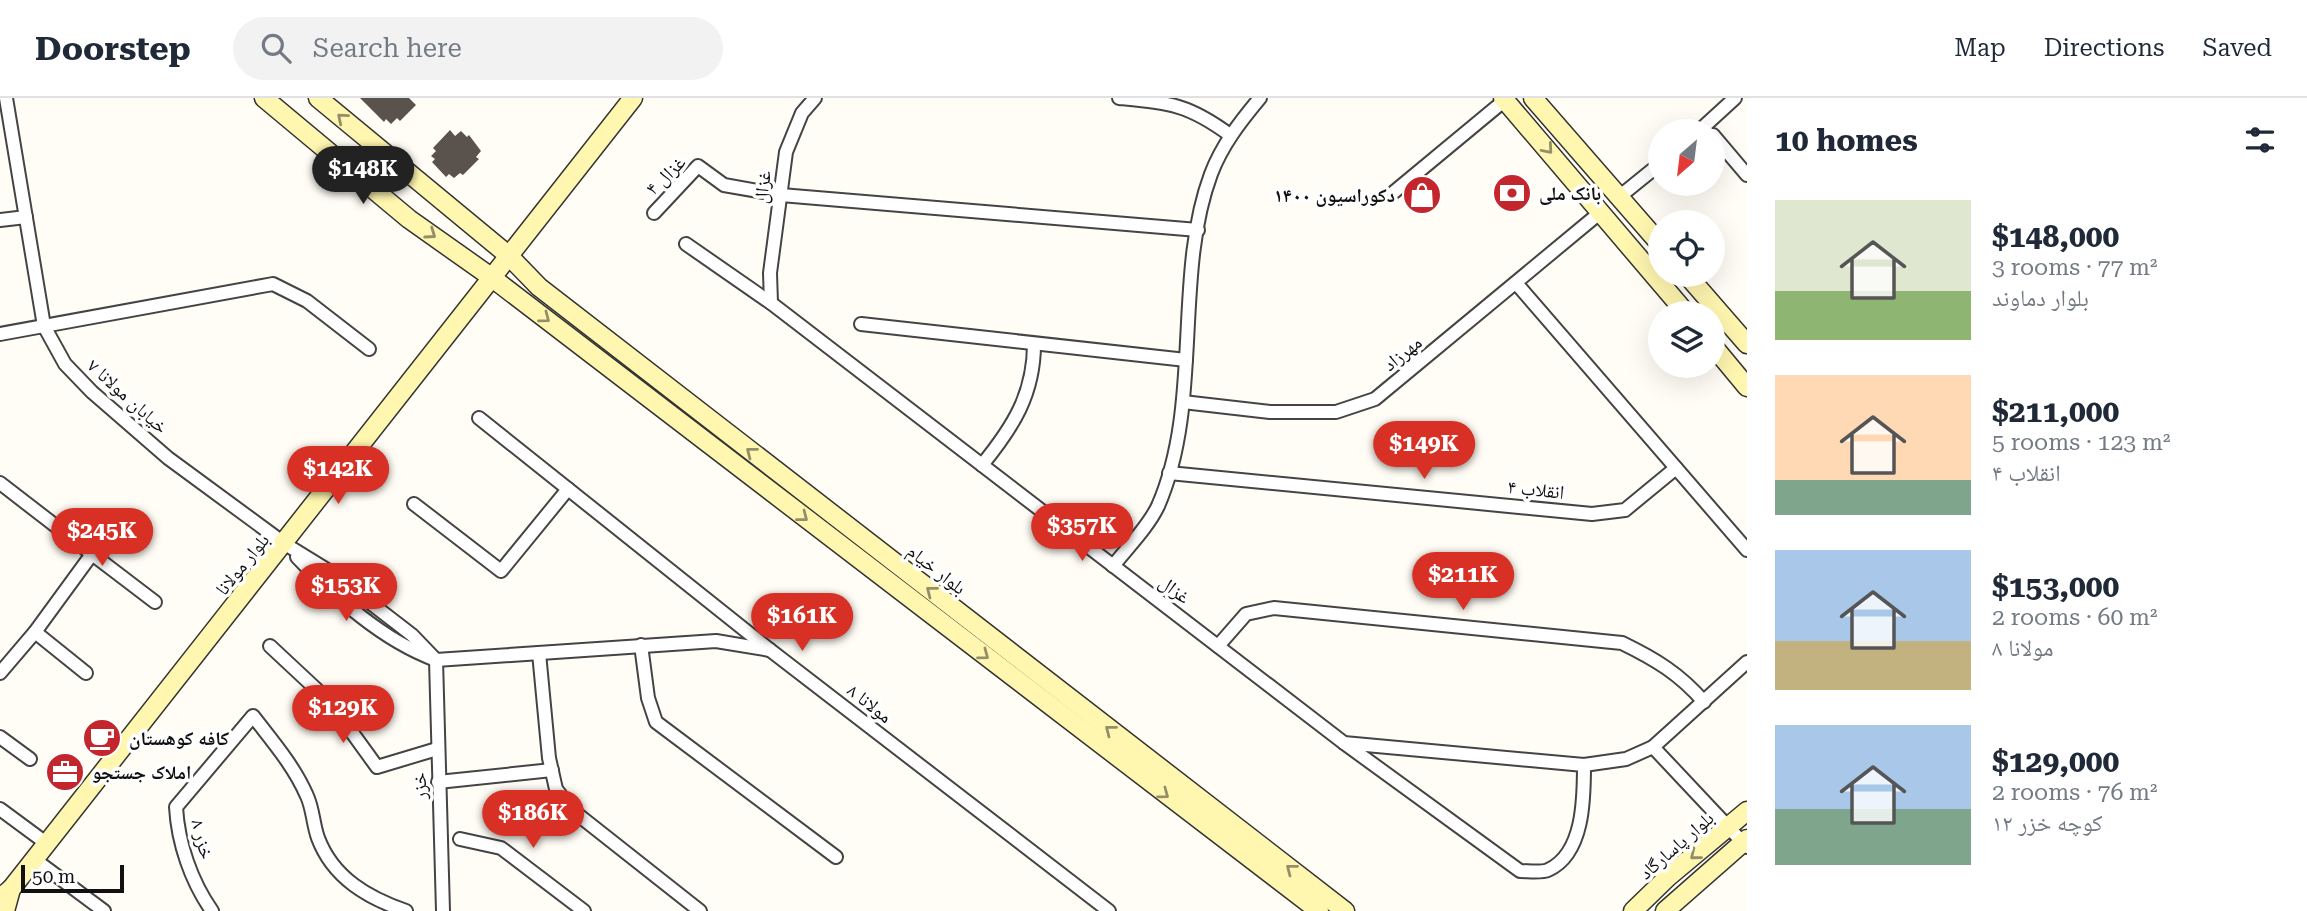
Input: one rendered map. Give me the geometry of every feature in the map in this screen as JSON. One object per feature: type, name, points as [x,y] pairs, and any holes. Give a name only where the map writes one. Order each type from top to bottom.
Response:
[{"type":"street","name":"خیابان مولانا ۷","points":[[5,98],[4,116],[26,216],[44,326],[65,364],[92,392],[168,458],[285,544]]},
{"type":"street","name":"بلوار خیام","points":[[264,98],[410,219],[491,276],[1319,911]]},
{"type":"street","name":"بلوار خیام","points":[[318,98],[508,255],[539,288],[1345,911]]},
{"type":"street","name":"بلوار مولانا","points":[[5,911],[6,894],[285,544],[491,276],[633,98]]},
{"type":"street","name":"غزال","points":[[815,98],[802,113],[786,152],[770,273],[771,303],[1344,743],[1520,871],[1547,871],[1568,854],[1579,827],[1584,765]]},
{"type":"street","points":[[1119,98],[1177,104],[1202,114],[1230,135]]},
{"type":"street","points":[[1113,566],[1157,508],[1169,473],[1183,402],[1198,230],[1211,175],[1230,135],[1260,98]]},
{"type":"street","points":[[1533,98],[1648,230]]},
{"type":"street","points":[[1717,119],[1735,98]]},
{"type":"street","points":[[1394,192],[1504,99],[1676,301]]},
{"type":"street","points":[[1726,152],[1747,175]]},
{"type":"street","name":"غزال ۴","points":[[654,213],[698,166],[724,185],[781,195]]},
{"type":"street","points":[[1602,211],[1648,174]]},
{"type":"street","points":[[781,195],[1198,230]]},
{"type":"street","name":"مهرزاد","points":[[1183,402],[1270,412],[1336,412],[1375,399],[1602,211]]},
{"type":"street","points":[[0,220],[26,216]]},
{"type":"street","points":[[686,244],[771,303]]},
{"type":"street","points":[[0,334],[273,284],[307,300],[369,349]]},
{"type":"street","points":[[1516,284],[1747,550]]},
{"type":"street","points":[[1697,287],[1747,345]]},
{"type":"street","points":[[861,324],[1186,360]]},
{"type":"street","points":[[982,466],[1008,434],[1026,402],[1034,369],[1034,344]]},
{"type":"street","points":[[1725,360],[1747,387]]},
{"type":"street","name":"مولانا ۸","points":[[479,418],[770,650],[1108,911]]},
{"type":"street","name":"انقلاب ۴","points":[[1169,473],[1592,514],[1625,510],[1676,468]]},
{"type":"street","points":[[0,483],[155,602]]},
{"type":"street","points":[[414,504],[501,571],[568,489]]},
{"type":"street","points":[[285,544],[349,587],[412,635],[436,660],[716,641],[770,650]]},
{"type":"street","points":[[0,673],[35,632],[92,554]]},
{"type":"street","points":[[1218,646],[1246,614],[1274,608],[1622,643],[1661,662],[1687,682],[1704,702]]},
{"type":"street","points":[[35,632],[86,673]]},
{"type":"street","points":[[641,645],[648,698],[656,722],[836,857]]},
{"type":"street","points":[[270,646],[304,674],[330,702],[377,766],[437,749]]},
{"type":"street","points":[[540,653],[544,718],[556,789],[572,810],[700,911]]},
{"type":"street","name":"خزر","points":[[436,660],[443,911]]},
{"type":"street","points":[[1344,743],[1584,765],[1626,759],[1653,747],[1747,662]]},
{"type":"street","name":"خزر ۸","points":[[212,911],[192,874],[181,841],[176,807],[253,716],[289,761],[308,798],[318,838],[333,866],[360,891],[406,911]]},
{"type":"street","points":[[0,737],[30,759]]},
{"type":"street","points":[[1653,747],[1746,843],[1665,911]]},
{"type":"street","points":[[438,782],[552,770]]},
{"type":"street","points":[[0,809],[46,843]]},
{"type":"street","name":"بلوار پاسارگاد","points":[[1633,911],[1668,877],[1747,811]]},
{"type":"street","points":[[460,839],[500,848],[584,911]]},
{"type":"street","points":[[34,859],[104,911]]},
{"type":"street","points":[[1083,894],[1087,911]]},
{"type":"building","points":[[360,98],[409,98],[416,105],[400,121],[397,118],[391,124],[386,119],[384,122]]},
{"type":"building","points":[[450,130],[455,136],[461,131],[467,137],[469,135],[481,151],[476,157],[479,159],[463,175],[460,173],[454,178],[449,174],[446,177],[432,162],[435,159],[431,156],[436,151],[433,148]]},
{"type":"place","name":"بانک ملی","points":[[1512,193]]},
{"type":"place","name":"دکوراسیون ۱۴۰۰","points":[[1422,195]]},
{"type":"place","name":"کافه کوهستان","points":[[102,738]]},
{"type":"place","name":"املاک جستجو","points":[[65,772]]}]
